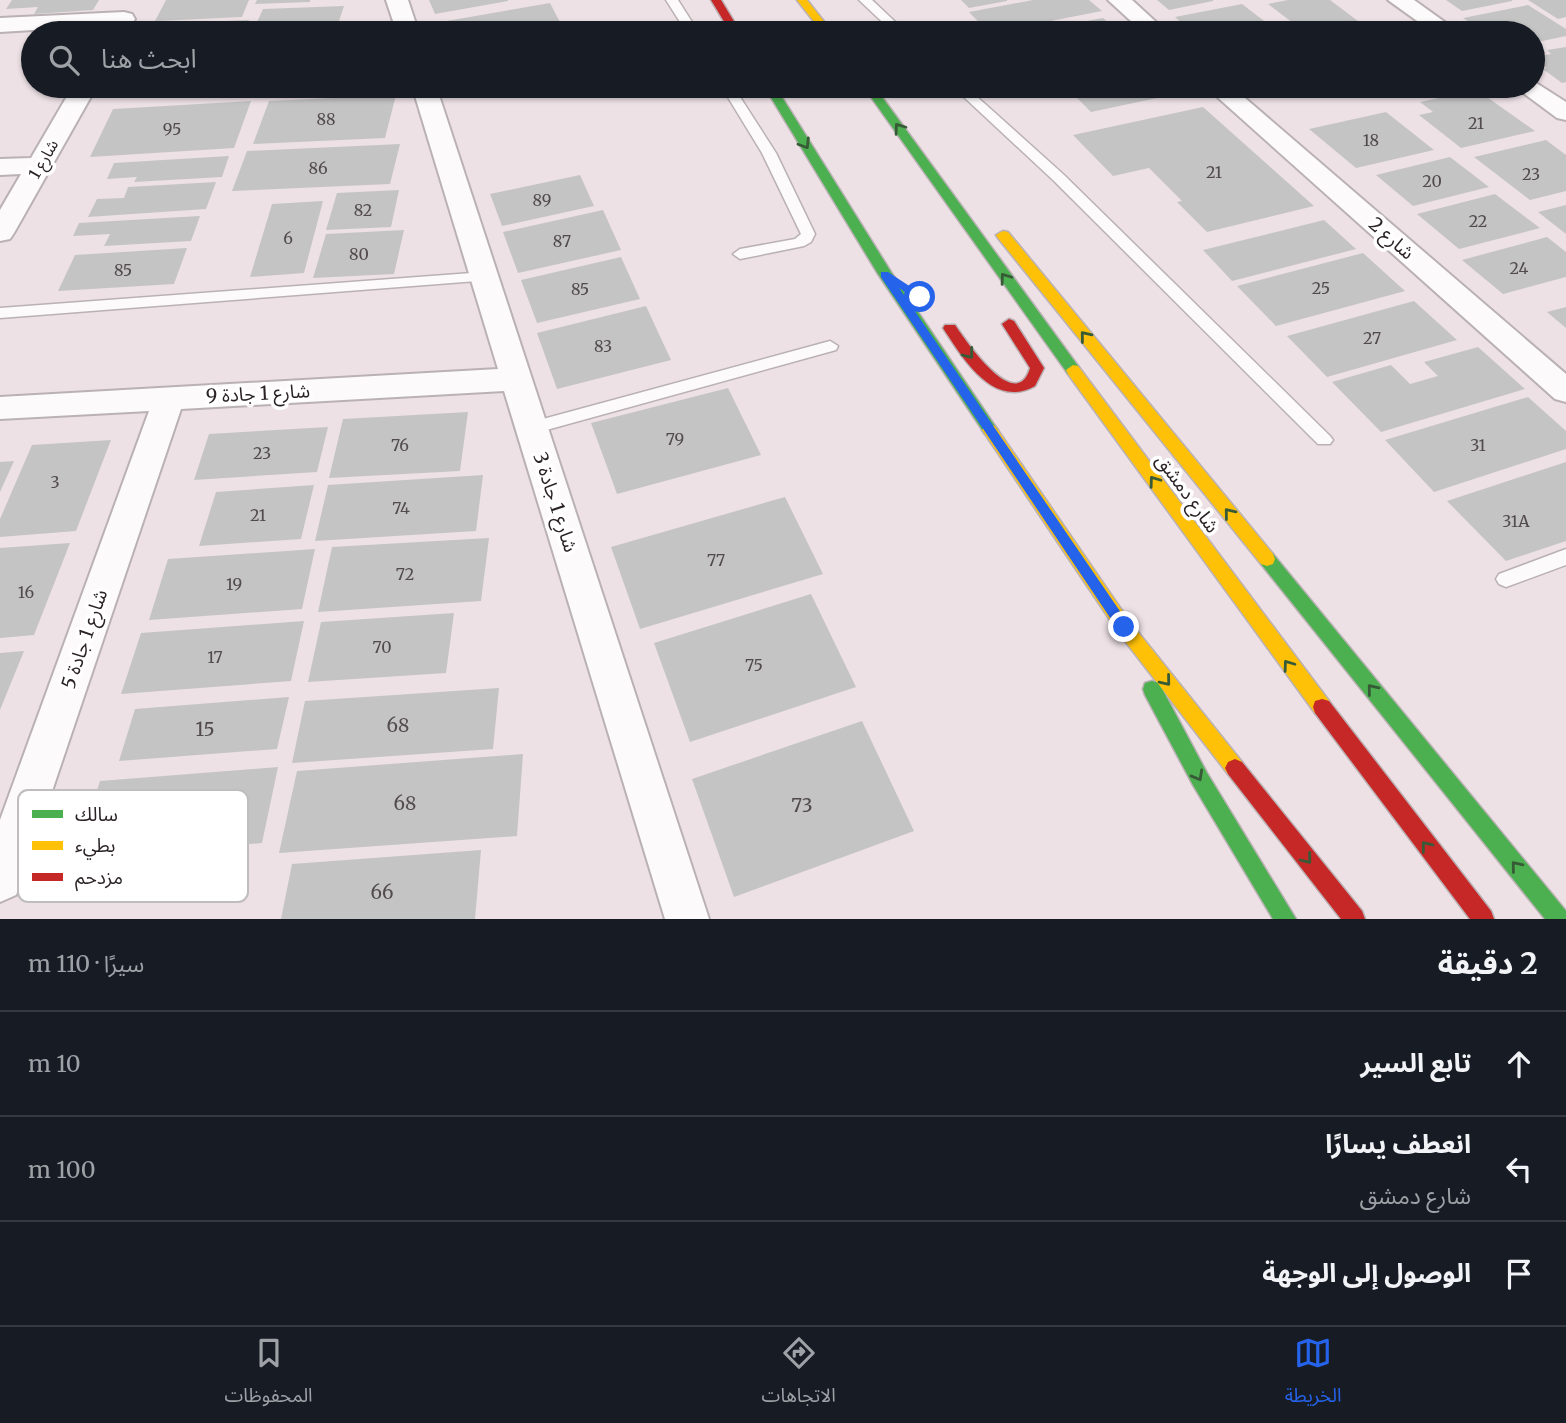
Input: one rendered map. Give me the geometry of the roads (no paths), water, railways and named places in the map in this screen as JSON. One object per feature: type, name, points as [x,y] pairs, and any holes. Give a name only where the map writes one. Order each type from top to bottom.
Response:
[{"type":"main road","points":[[716,0],[729,21]]},
{"type":"main road","points":[[776,98],[885,274],[1124,627],[1354,919]]},
{"type":"main road","name":"شارع دمشق","points":[[877,98],[1326,717],[1483,919]]},
{"type":"main road","points":[[929,170],[959,186]]},
{"type":"main road","points":[[993,223],[1559,919]]},
{"type":"main road","points":[[885,274],[920,297]]},
{"type":"main road","points":[[937,314],[988,378],[1005,386],[1024,386],[1035,379],[1037,368],[996,305]]},
{"type":"main road","points":[[1124,627],[1159,704],[1200,779],[1285,919]]},
{"type":"street","points":[[397,0],[404,21]]},
{"type":"street","points":[[1119,0],[1143,21]]},
{"type":"street","points":[[1399,0],[1431,21]]},
{"type":"street","points":[[62,21],[125,17]]},
{"type":"street","points":[[0,25],[21,24]]},
{"type":"street","name":"شارع 1","points":[[0,233],[78,98]]},
{"type":"street","name":"شارع 1 جادة 3","points":[[428,98],[687,919]]},
{"type":"street","name":"شارع 2","points":[[1231,98],[1566,391]]},
{"type":"street","points":[[1545,98],[1565,110]]},
{"type":"street","points":[[0,167],[39,165]]},
{"type":"street","name":"شارع 1 جادة 9","points":[[0,408],[517,379]]},
{"type":"street","name":"شارع 1 جادة 5","points":[[32,790],[169,399]]},
{"type":"street","name":"شارع 1 جادة 5","points":[[0,880],[18,829]]},
{"type":"lane","points":[[672,0],[685,21]]},
{"type":"lane","points":[[865,0],[888,21]]},
{"type":"lane","points":[[735,98],[769,153],[808,234],[806,239],[799,243],[740,254]]},
{"type":"lane","points":[[971,98],[1058,177],[1324,440]]},
{"type":"lane","points":[[0,313],[485,277]]},
{"type":"lane","points":[[532,428],[830,346]]},
{"type":"lane","points":[[1506,579],[1566,557]]}]
